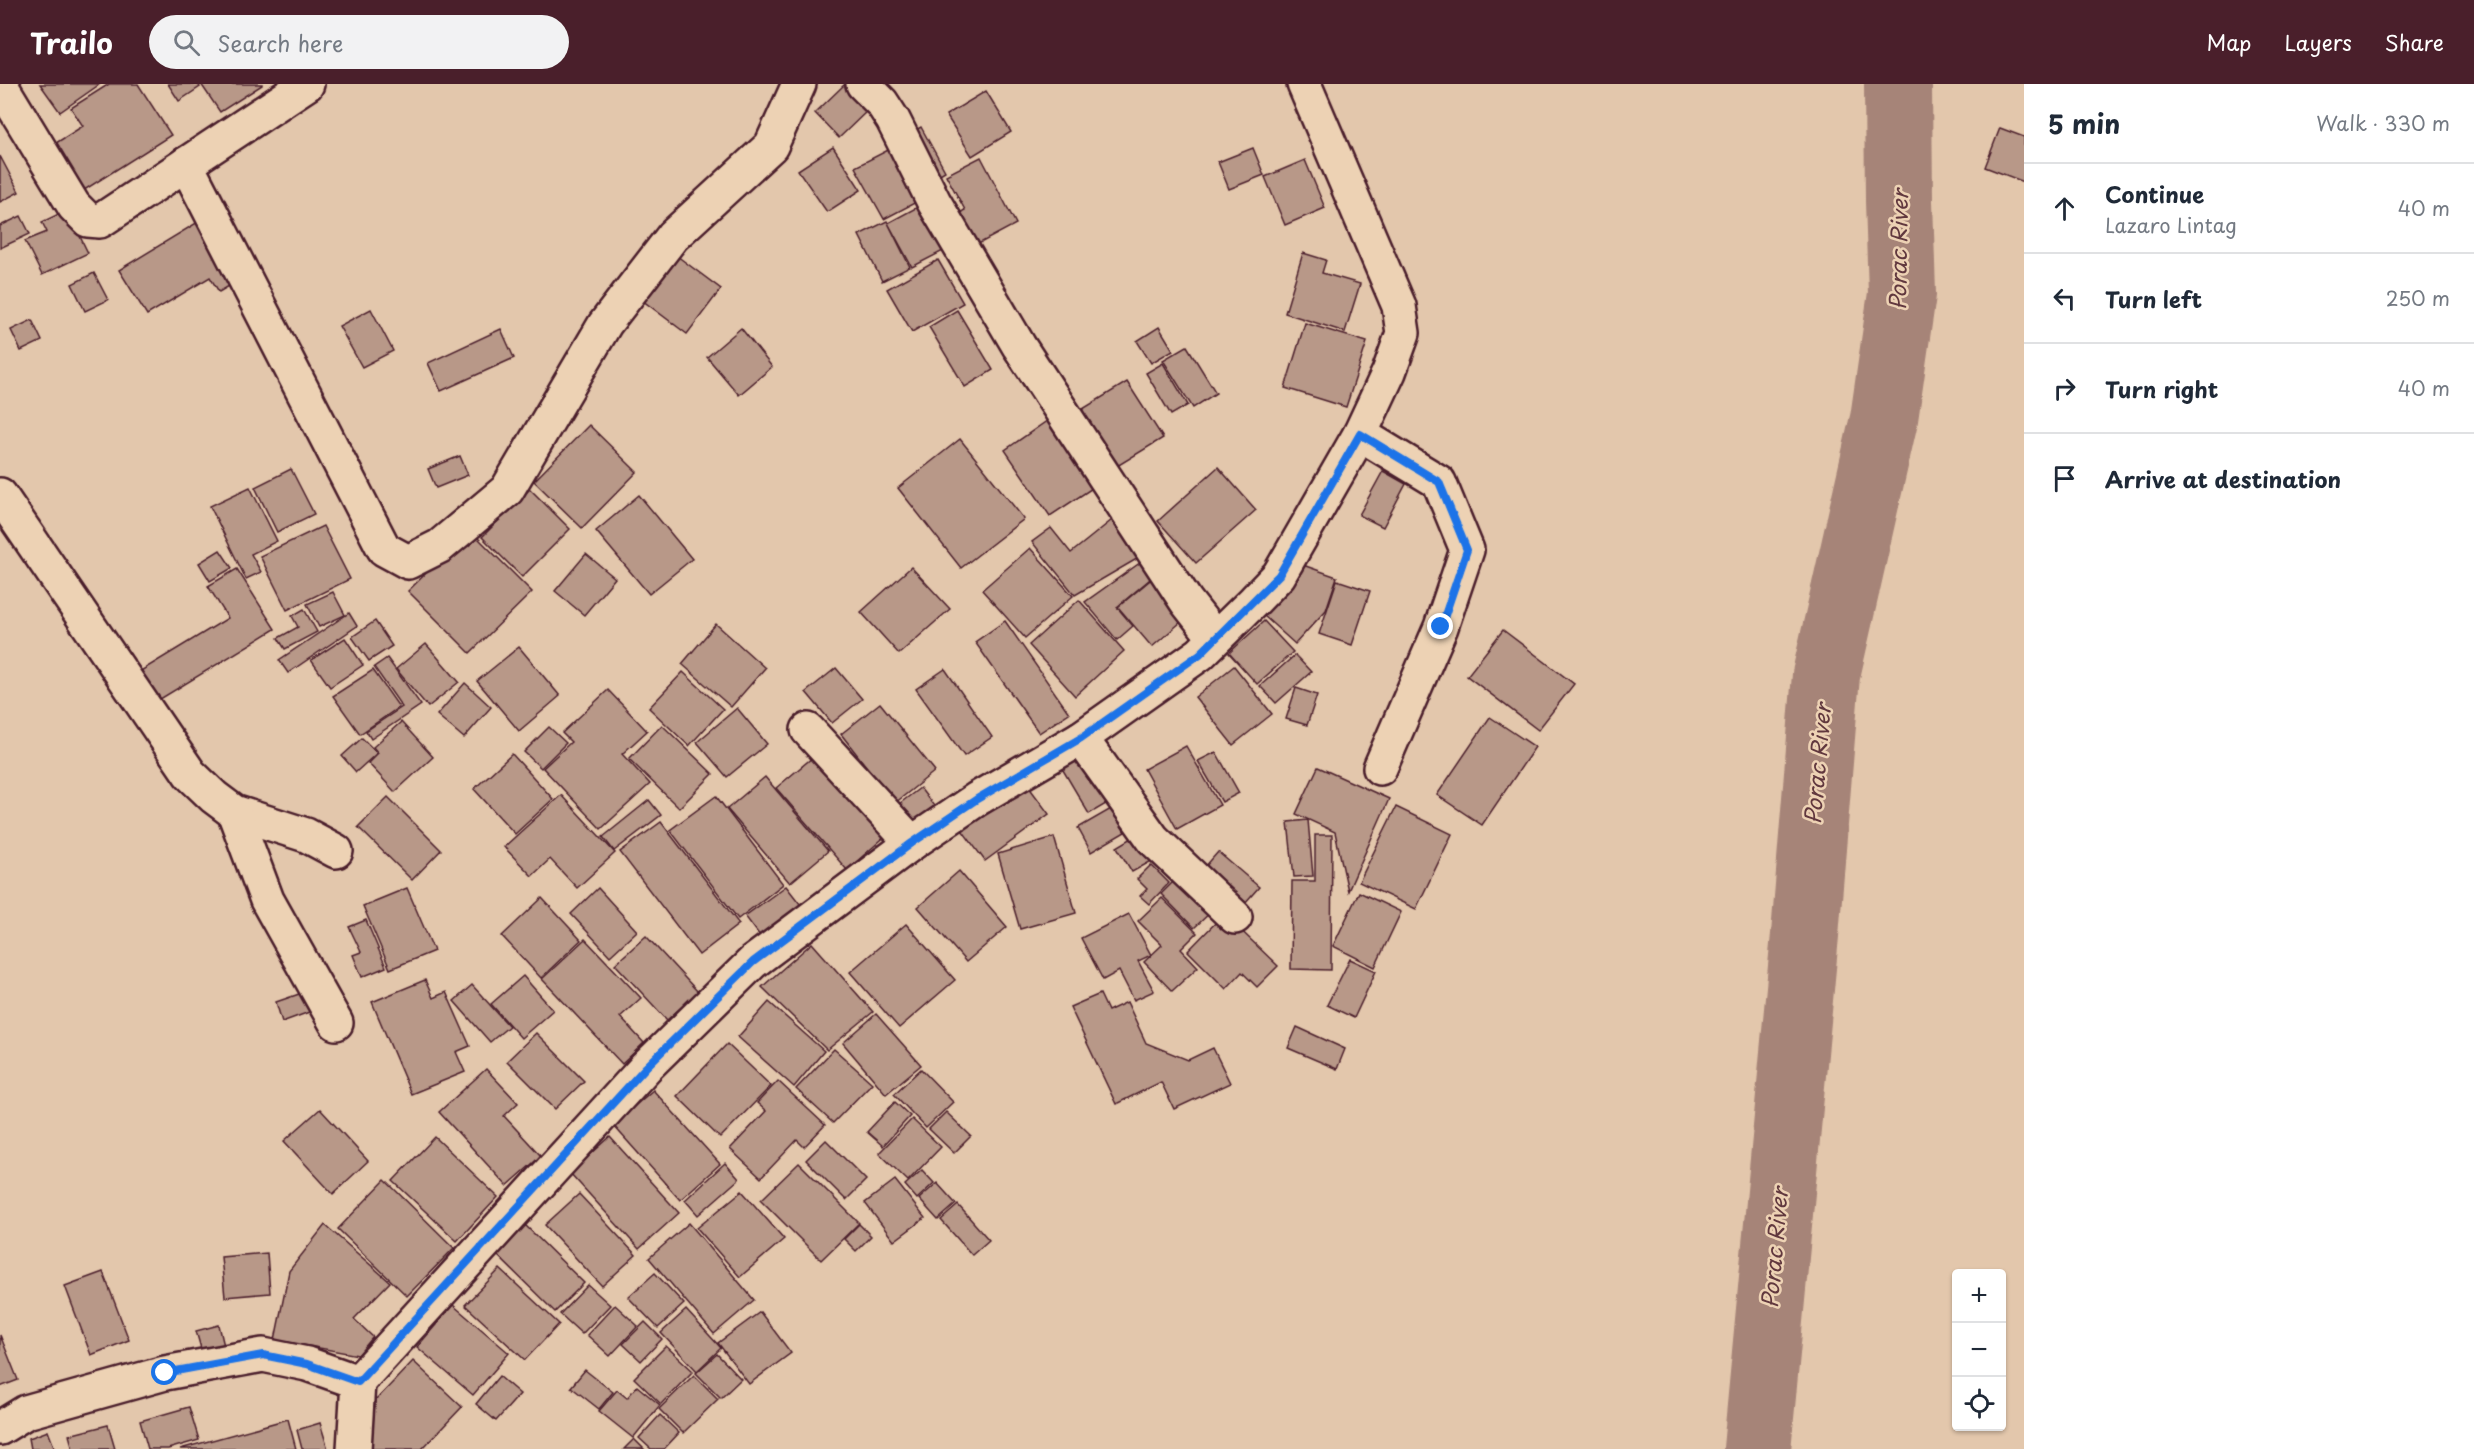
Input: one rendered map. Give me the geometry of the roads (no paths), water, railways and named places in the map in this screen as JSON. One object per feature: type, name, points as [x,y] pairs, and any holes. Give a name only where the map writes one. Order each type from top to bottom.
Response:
[{"type":"street","points":[[0,84],[74,206],[88,220],[100,221],[307,84]]},
{"type":"street","points":[[186,164],[384,549],[408,562],[440,546],[507,490],[605,324],[673,236],[771,146],[799,84]]},
{"type":"street","points":[[863,84],[882,103],[893,120],[934,202],[1019,346],[1186,601],[1215,638]]},
{"type":"street","points":[[354,1449],[358,1382],[646,1067],[753,962],[912,843],[977,799],[1081,738],[1200,654],[1279,575],[1360,434],[1389,372],[1403,333],[1400,306],[1304,84]]},
{"type":"street","points":[[1360,434],[1439,482],[1467,550],[1441,627],[1380,768]]},
{"type":"street","points":[[0,495],[190,774],[234,812],[306,835],[336,851]]},
{"type":"street","points":[[808,730],[912,843]]},
{"type":"street","points":[[1081,738],[1153,839],[1235,916]]},
{"type":"street","points":[[234,812],[267,900],[336,1023]]},
{"type":"street","points":[[0,1428],[26,1412],[165,1373],[263,1355],[307,1364],[358,1382]]},
{"type":"waterway","name":"Porac River","points":[[1757,1449],[1805,935],[1826,675],[1884,419],[1902,294],[1898,84]]}]
